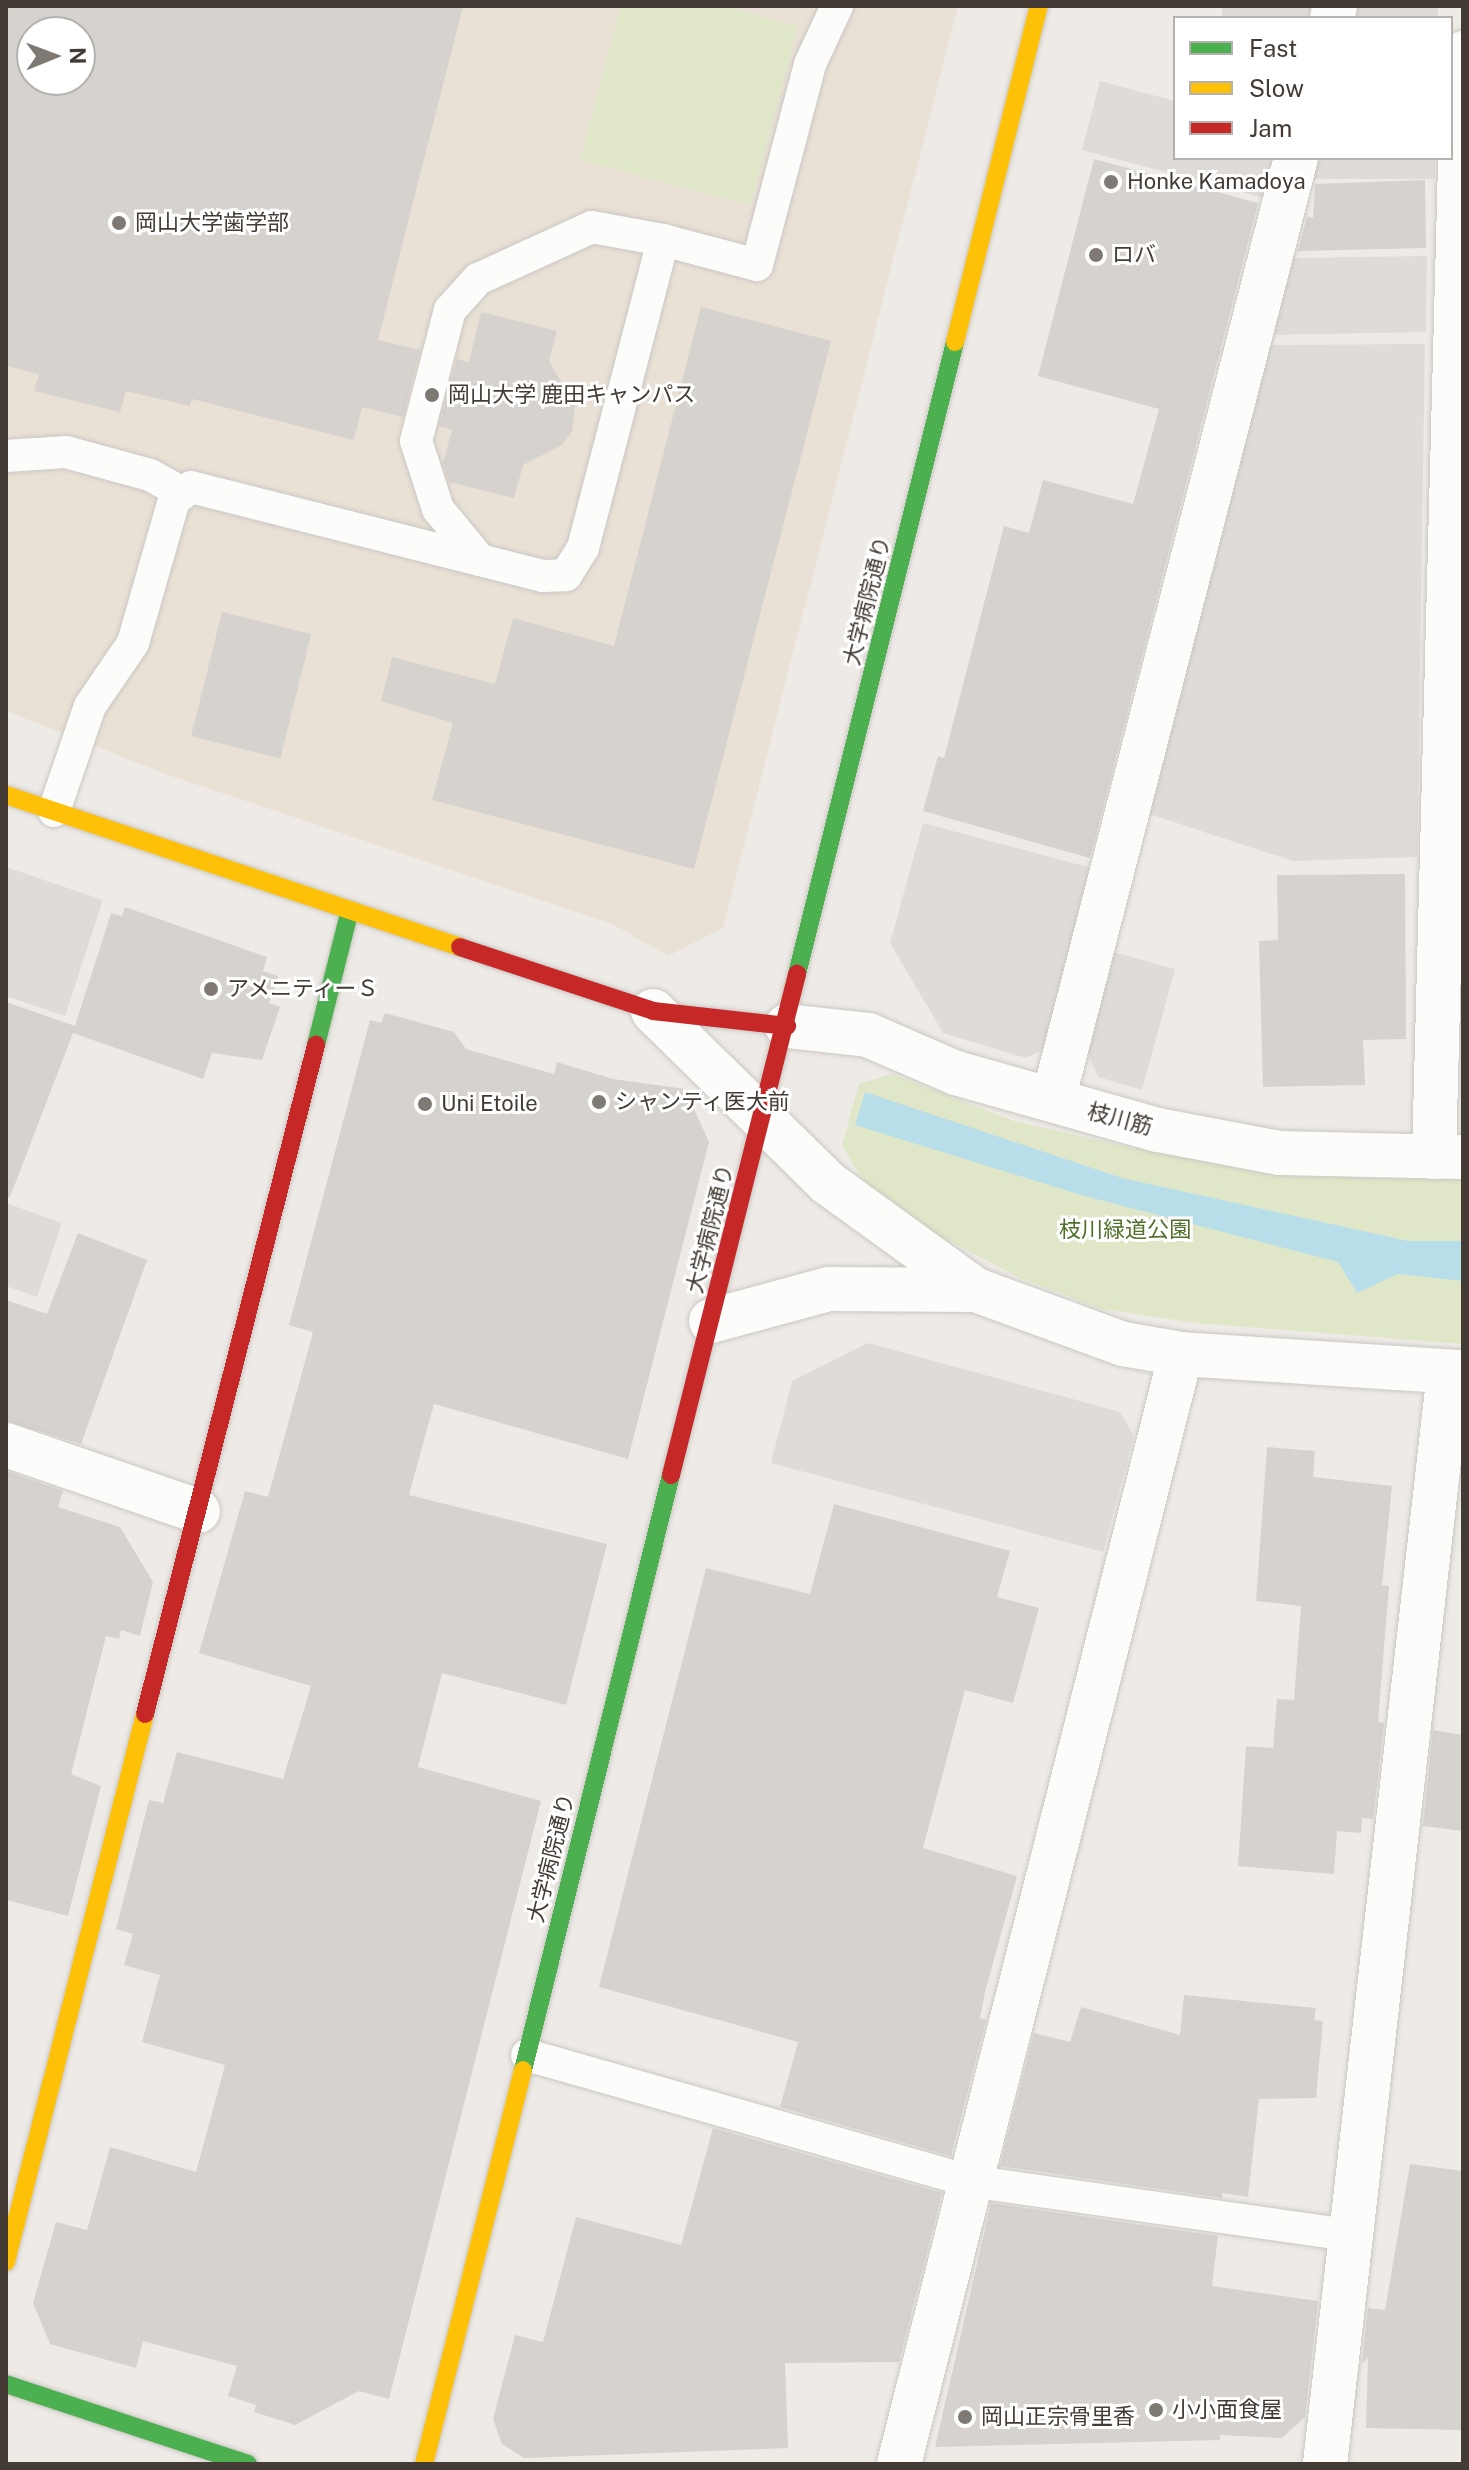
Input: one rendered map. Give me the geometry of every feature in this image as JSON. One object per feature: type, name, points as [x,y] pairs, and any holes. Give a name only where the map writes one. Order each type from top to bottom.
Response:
[{"type":"street","name":"大学病院通り","points":[[424,2464],[787,1026],[1039,6]]},
{"type":"street","points":[[1449,1157],[1463,53]]},
{"type":"street","points":[[1053,1100],[1295,160]]},
{"type":"street","points":[[6,795],[653,1011],[787,1026]]},
{"type":"street","points":[[6,2262],[350,910]]},
{"type":"street","points":[[653,1011],[856,1207],[976,1290],[1123,1344],[1181,1354],[1456,1372],[1348,2235],[1325,2464]]},
{"type":"street","name":"枝川筋","points":[[787,1026],[868,1035],[956,1073],[1158,1130],[1280,1153],[1449,1157]]},
{"type":"street","points":[[711,1321],[829,1289],[976,1290]]},
{"type":"street","points":[[899,2464],[1181,1354]]},
{"type":"street","points":[[6,1445],[198,1511]]},
{"type":"street","points":[[6,2384],[248,2464]]},
{"type":"lane","points":[[480,560],[438,509],[416,441],[450,310],[478,279],[592,227],[663,240],[757,265],[810,64],[837,6]]},
{"type":"lane","points":[[54,811],[90,706],[133,643],[174,500],[191,487],[543,576],[566,575],[583,548],[663,240]]},
{"type":"lane","points":[[6,456],[66,452],[150,475],[182,493]]},
{"type":"lane","points":[[527,2055],[969,2181],[1348,2235]]},
{"type":"shaded area","name":"岡山大学 鹿田キャンパス","points":[[6,6],[958,6],[723,928],[668,956],[612,924],[168,775],[6,711]]},
{"type":"shaded area","points":[[1222,6],[1318,6],[1318,16],[1222,16]]},
{"type":"shaded area","points":[[1350,6],[1438,6],[1438,16],[1350,16]]},
{"type":"shaded area","points":[[1100,81],[1173,100],[1173,160],[1277,160],[1267,199],[1082,150]]},
{"type":"shaded area","points":[[1311,160],[1435,160],[1435,179],[1311,179]]},
{"type":"shaded area","points":[[1427,256],[1426,332],[1273,335],[1293,258]]},
{"type":"shaded area","points":[[1425,344],[1417,857],[1293,861],[1146,813],[1270,345]]},
{"type":"shaded area","points":[[923,823],[1095,869],[1050,1047],[1025,1058],[943,1033],[890,943]]},
{"type":"shaded area","points":[[6,867],[103,900],[65,1016],[6,996]]},
{"type":"shaded area","points":[[1114,952],[1175,969],[1142,1090],[1098,1077],[1087,1051]]},
{"type":"shaded area","points":[[6,1203],[62,1223],[37,1297],[6,1286]]},
{"type":"shaded area","points":[[868,1343],[1120,1412],[1134,1436],[1103,1552],[771,1463],[792,1381]]},
{"type":"green space","points":[[621,6],[722,6],[798,26],[750,205],[580,160]]},
{"type":"green space","name":"枝川緑道公園","points":[[892,1074],[1014,1121],[1147,1151],[1293,1172],[1463,1178],[1463,1344],[1196,1323],[1101,1309],[1022,1279],[884,1207],[854,1166],[842,1145],[859,1084]]},
{"type":"water","points":[[865,1092],[1122,1178],[1408,1241],[1463,1241],[1463,1281],[1398,1274],[1357,1293],[1338,1262],[1081,1195],[855,1125]]},
{"type":"building","points":[[6,6],[463,6],[378,340],[420,350],[403,417],[362,407],[354,440],[192,399],[190,406],[126,391],[120,412],[34,391],[39,374],[6,366]]},
{"type":"building","points":[[1094,159],[1258,203],[1090,858],[923,811],[938,756],[944,758],[1004,526],[1029,533],[1043,480],[1133,504],[1159,409],[1038,376]]},
{"type":"building","points":[[1425,180],[1426,248],[1298,251],[1307,217],[1313,218],[1315,184]]},
{"type":"building","points":[[701,307],[831,341],[694,869],[432,800],[453,723],[381,701],[392,657],[495,684],[513,618],[614,646]]},
{"type":"building","points":[[481,312],[557,331],[549,361],[575,406],[572,431],[562,445],[523,465],[514,498],[449,482],[443,463],[452,430],[439,426],[457,359],[469,362]]},
{"type":"building","points":[[222,612],[311,634],[280,758],[191,736]]},
{"type":"building","points":[[1405,874],[1406,1039],[1363,1040],[1365,1085],[1263,1087],[1259,941],[1278,940],[1277,875]]},
{"type":"building","points":[[125,907],[267,957],[263,971],[278,976],[269,1003],[280,1007],[262,1060],[212,1053],[203,1079],[73,1033],[10,1197],[6,1197],[6,1002],[75,1026],[111,913],[122,916]]},
{"type":"building","points":[[385,1013],[454,1032],[466,1049],[554,1074],[557,1062],[613,1079],[685,1089],[709,1142],[628,1459],[434,1404],[409,1495],[607,1544],[566,1705],[442,1673],[418,1767],[541,1801],[389,2399],[359,2391],[295,2425],[254,2412],[256,2405],[228,2396],[237,2366],[143,2341],[136,2368],[50,2344],[33,2303],[56,2222],[87,2230],[110,2147],[196,2172],[225,2065],[142,2042],[160,1975],[124,1965],[133,1934],[116,1929],[149,1800],[163,1803],[177,1752],[283,1779],[311,1686],[199,1653],[245,1491],[268,1497],[313,1332],[289,1325],[370,1020],[381,1023]]},
{"type":"building","points":[[78,1233],[147,1260],[81,1444],[6,1421],[6,1300],[47,1314]]},
{"type":"building","points":[[1267,1447],[1315,1451],[1313,1477],[1392,1486],[1382,1585],[1389,1586],[1378,1722],[1384,1723],[1373,1819],[1362,1818],[1361,1833],[1337,1831],[1334,1874],[1238,1866],[1246,1746],[1273,1748],[1277,1699],[1294,1700],[1301,1606],[1256,1601]]},
{"type":"building","points":[[6,1471],[63,1491],[58,1507],[120,1527],[153,1582],[140,1636],[121,1630],[119,1639],[106,1636],[71,1774],[101,1786],[68,1916],[6,1900]]},
{"type":"building","points":[[834,1504],[1010,1551],[997,1597],[1039,1608],[1013,1703],[965,1690],[923,1848],[1017,1876],[985,1992],[980,2018],[986,2020],[951,2156],[780,2107],[798,2042],[599,1987],[706,1568],[810,1594]]},
{"type":"building","points":[[1433,1730],[1463,1735],[1463,1831],[1423,1826]]},
{"type":"building","points":[[1184,1995],[1316,2008],[1314,2020],[1323,2021],[1316,2098],[1259,2099],[1248,2197],[1222,2193],[1222,2198],[1000,2166],[1034,2033],[1070,2042],[1081,2007],[1180,2035]]},
{"type":"building","points":[[713,2128],[942,2193],[899,2362],[785,2363],[788,2448],[524,2458],[502,2444],[493,2419],[515,2335],[543,2342],[576,2217],[681,2245]]},
{"type":"building","points":[[1410,2164],[1463,2171],[1463,2430],[1366,2428],[1368,2358],[1362,2363],[1368,2308],[1385,2310]]},
{"type":"building","points":[[991,2203],[1218,2236],[1212,2286],[1318,2301],[1305,2417],[1282,2438],[1220,2435],[1220,2440],[935,2447]]},
{"type":"traffic: fast","points":[[797,974],[955,342]]},
{"type":"traffic: fast","points":[[316,1045],[350,910]]},
{"type":"traffic: fast","points":[[523,2070],[671,1475]]},
{"type":"traffic: fast","points":[[6,2384],[248,2464]]},
{"type":"traffic: slow","points":[[955,342],[1039,6]]},
{"type":"traffic: slow","points":[[6,795],[460,947]]},
{"type":"traffic: slow","points":[[6,2262],[145,1714]]},
{"type":"traffic: slow","points":[[424,2464],[523,2070]]},
{"type":"traffic: jam","points":[[460,947],[653,1011],[787,1026]]},
{"type":"traffic: jam","points":[[671,1475],[797,974]]},
{"type":"traffic: jam","points":[[145,1714],[316,1045]]},
{"type":"place","name":"Honke Kamadoya","points":[[1111,182]]},
{"type":"place","name":"岡山大学歯学部","points":[[119,223]]},
{"type":"place","name":"ロバ","points":[[1096,255]]},
{"type":"place","name":"岡山大学 鹿田キャンパス","points":[[432,395]]},
{"type":"place","name":"アメニティーＳ","points":[[211,989]]},
{"type":"place","name":"シャンティ医大前","points":[[599,1102]]},
{"type":"place","name":"Uni Etoile","points":[[425,1104]]},
{"type":"place","name":"小小面食屋","points":[[1156,2410]]},
{"type":"place","name":"岡山正宗骨里香","points":[[965,2417]]}]
